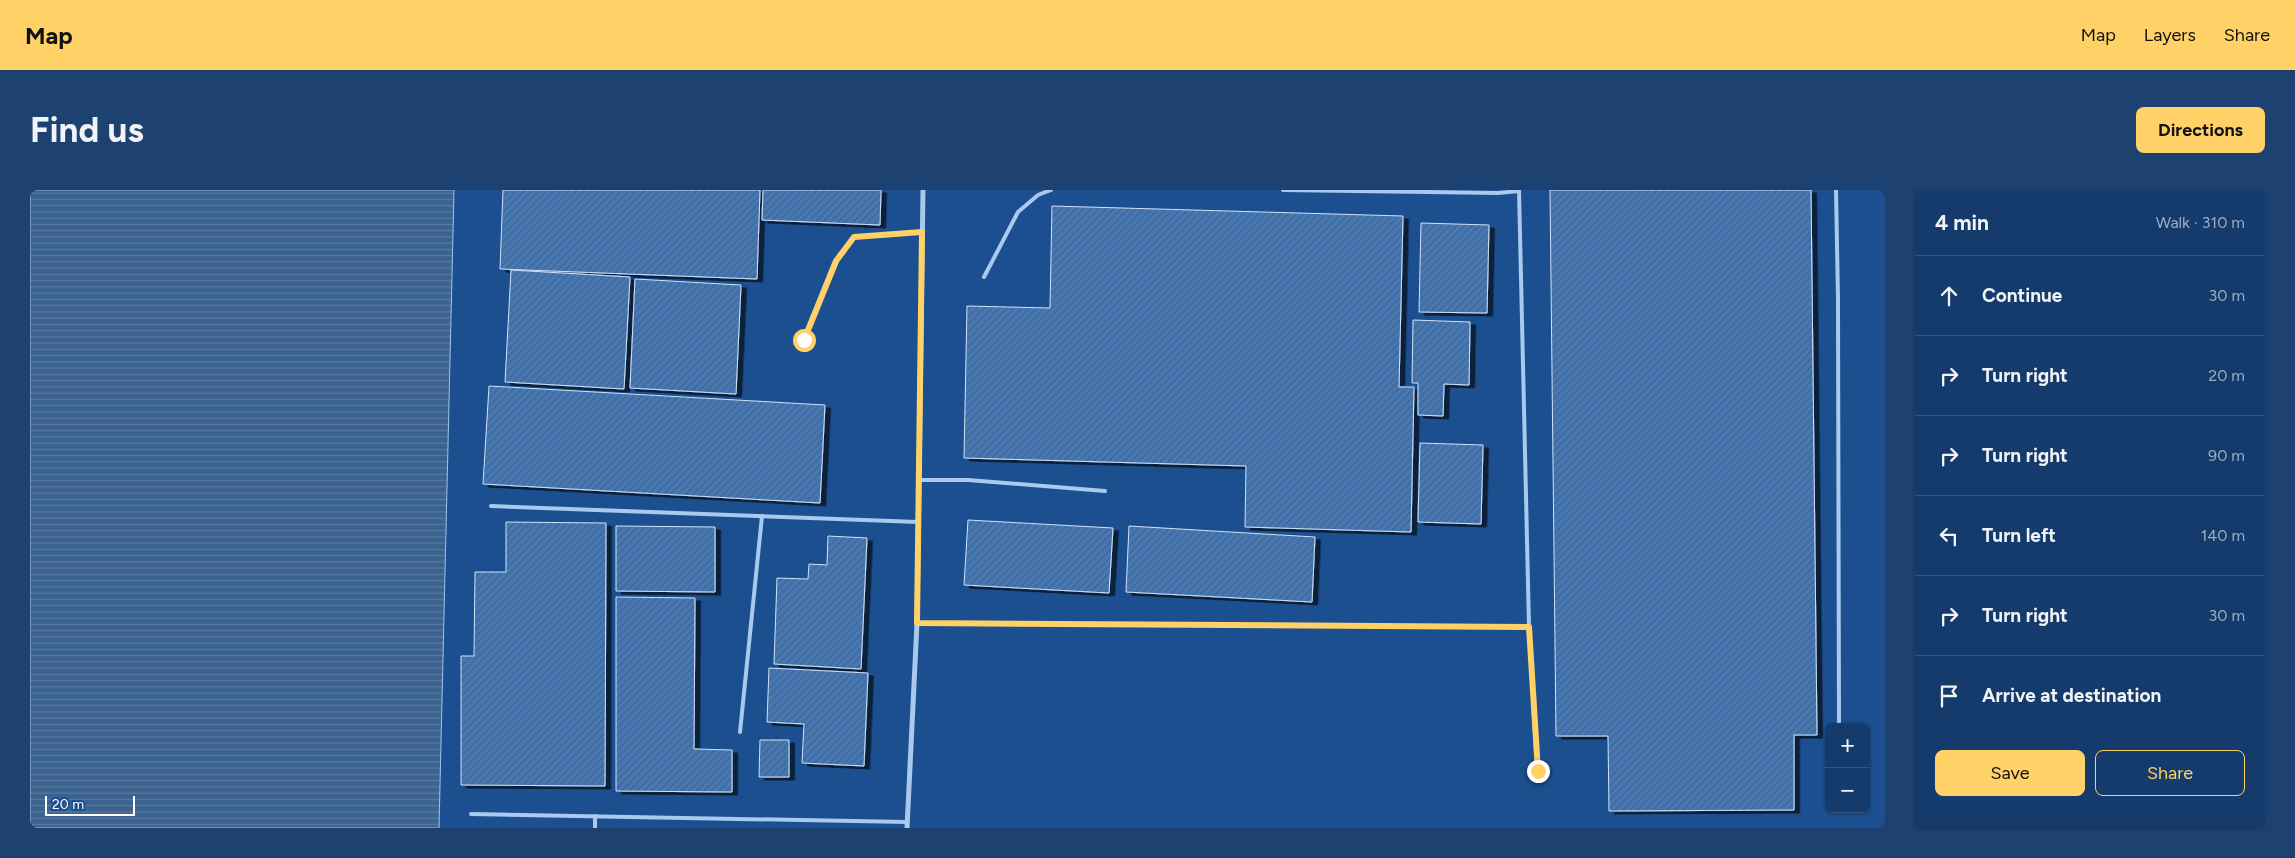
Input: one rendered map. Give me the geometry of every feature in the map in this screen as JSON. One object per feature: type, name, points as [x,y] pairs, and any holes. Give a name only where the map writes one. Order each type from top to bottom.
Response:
[{"type":"street","points":[[907,825],[917,623],[923,190]]},
{"type":"lane","points":[[984,277],[1018,212],[1038,195],[1051,190]]},
{"type":"lane","points":[[1283,190],[1498,193],[1519,190],[1529,627],[1538,771]]},
{"type":"lane","points":[[1836,190],[1838,300],[1838,723]]},
{"type":"lane","points":[[804,340],[836,261],[854,237],[922,232]]},
{"type":"lane","points":[[919,480],[968,480],[1105,492]]},
{"type":"lane","points":[[491,506],[918,522]]},
{"type":"lane","points":[[740,732],[762,516]]},
{"type":"lane","points":[[917,623],[1529,627]]},
{"type":"lane","points":[[471,814],[907,825]]},
{"type":"lane","points":[[595,816],[595,828]]},
{"type":"water","points":[[30,190],[454,190],[439,828],[30,828]]},
{"type":"building","points":[[503,190],[760,190],[757,279],[500,269]]},
{"type":"building","points":[[763,190],[881,190],[880,225],[762,220]]},
{"type":"building","points":[[1550,190],[1811,190],[1817,735],[1794,735],[1794,810],[1609,811],[1608,736],[1556,736]]},
{"type":"building","points":[[1052,206],[1403,216],[1399,387],[1414,387],[1411,532],[1245,527],[1246,466],[964,458],[967,306],[1050,308]]},
{"type":"building","points":[[1421,223],[1489,225],[1487,313],[1419,312]]},
{"type":"building","points":[[511,270],[630,277],[624,389],[505,382]]},
{"type":"building","points":[[635,279],[741,285],[736,394],[630,388]]},
{"type":"building","points":[[1413,320],[1470,322],[1469,385],[1444,384],[1443,416],[1418,415],[1418,383],[1412,383]]},
{"type":"building","points":[[489,386],[825,405],[820,503],[483,484]]},
{"type":"building","points":[[1420,443],[1483,445],[1481,524],[1418,522]]},
{"type":"building","points":[[968,520],[1113,528],[1109,593],[964,585]]},
{"type":"building","points":[[506,522],[606,523],[605,786],[461,785],[461,656],[474,656],[475,572],[506,572]]},
{"type":"building","points":[[616,526],[715,527],[715,592],[616,591]]},
{"type":"building","points":[[1129,526],[1315,537],[1312,602],[1126,592]]},
{"type":"building","points":[[828,536],[867,538],[861,669],[774,664],[777,578],[808,579],[809,564],[827,565]]},
{"type":"building","points":[[616,597],[695,598],[694,749],[732,750],[732,792],[616,791]]},
{"type":"building","points":[[769,668],[868,673],[864,766],[802,763],[804,724],[767,722]]},
{"type":"building","points":[[760,740],[789,740],[789,777],[759,777]]},
{"type":"route","points":[[804,340],[836,261],[854,237],[922,232],[917,623],[1529,627],[1538,771]]}]
